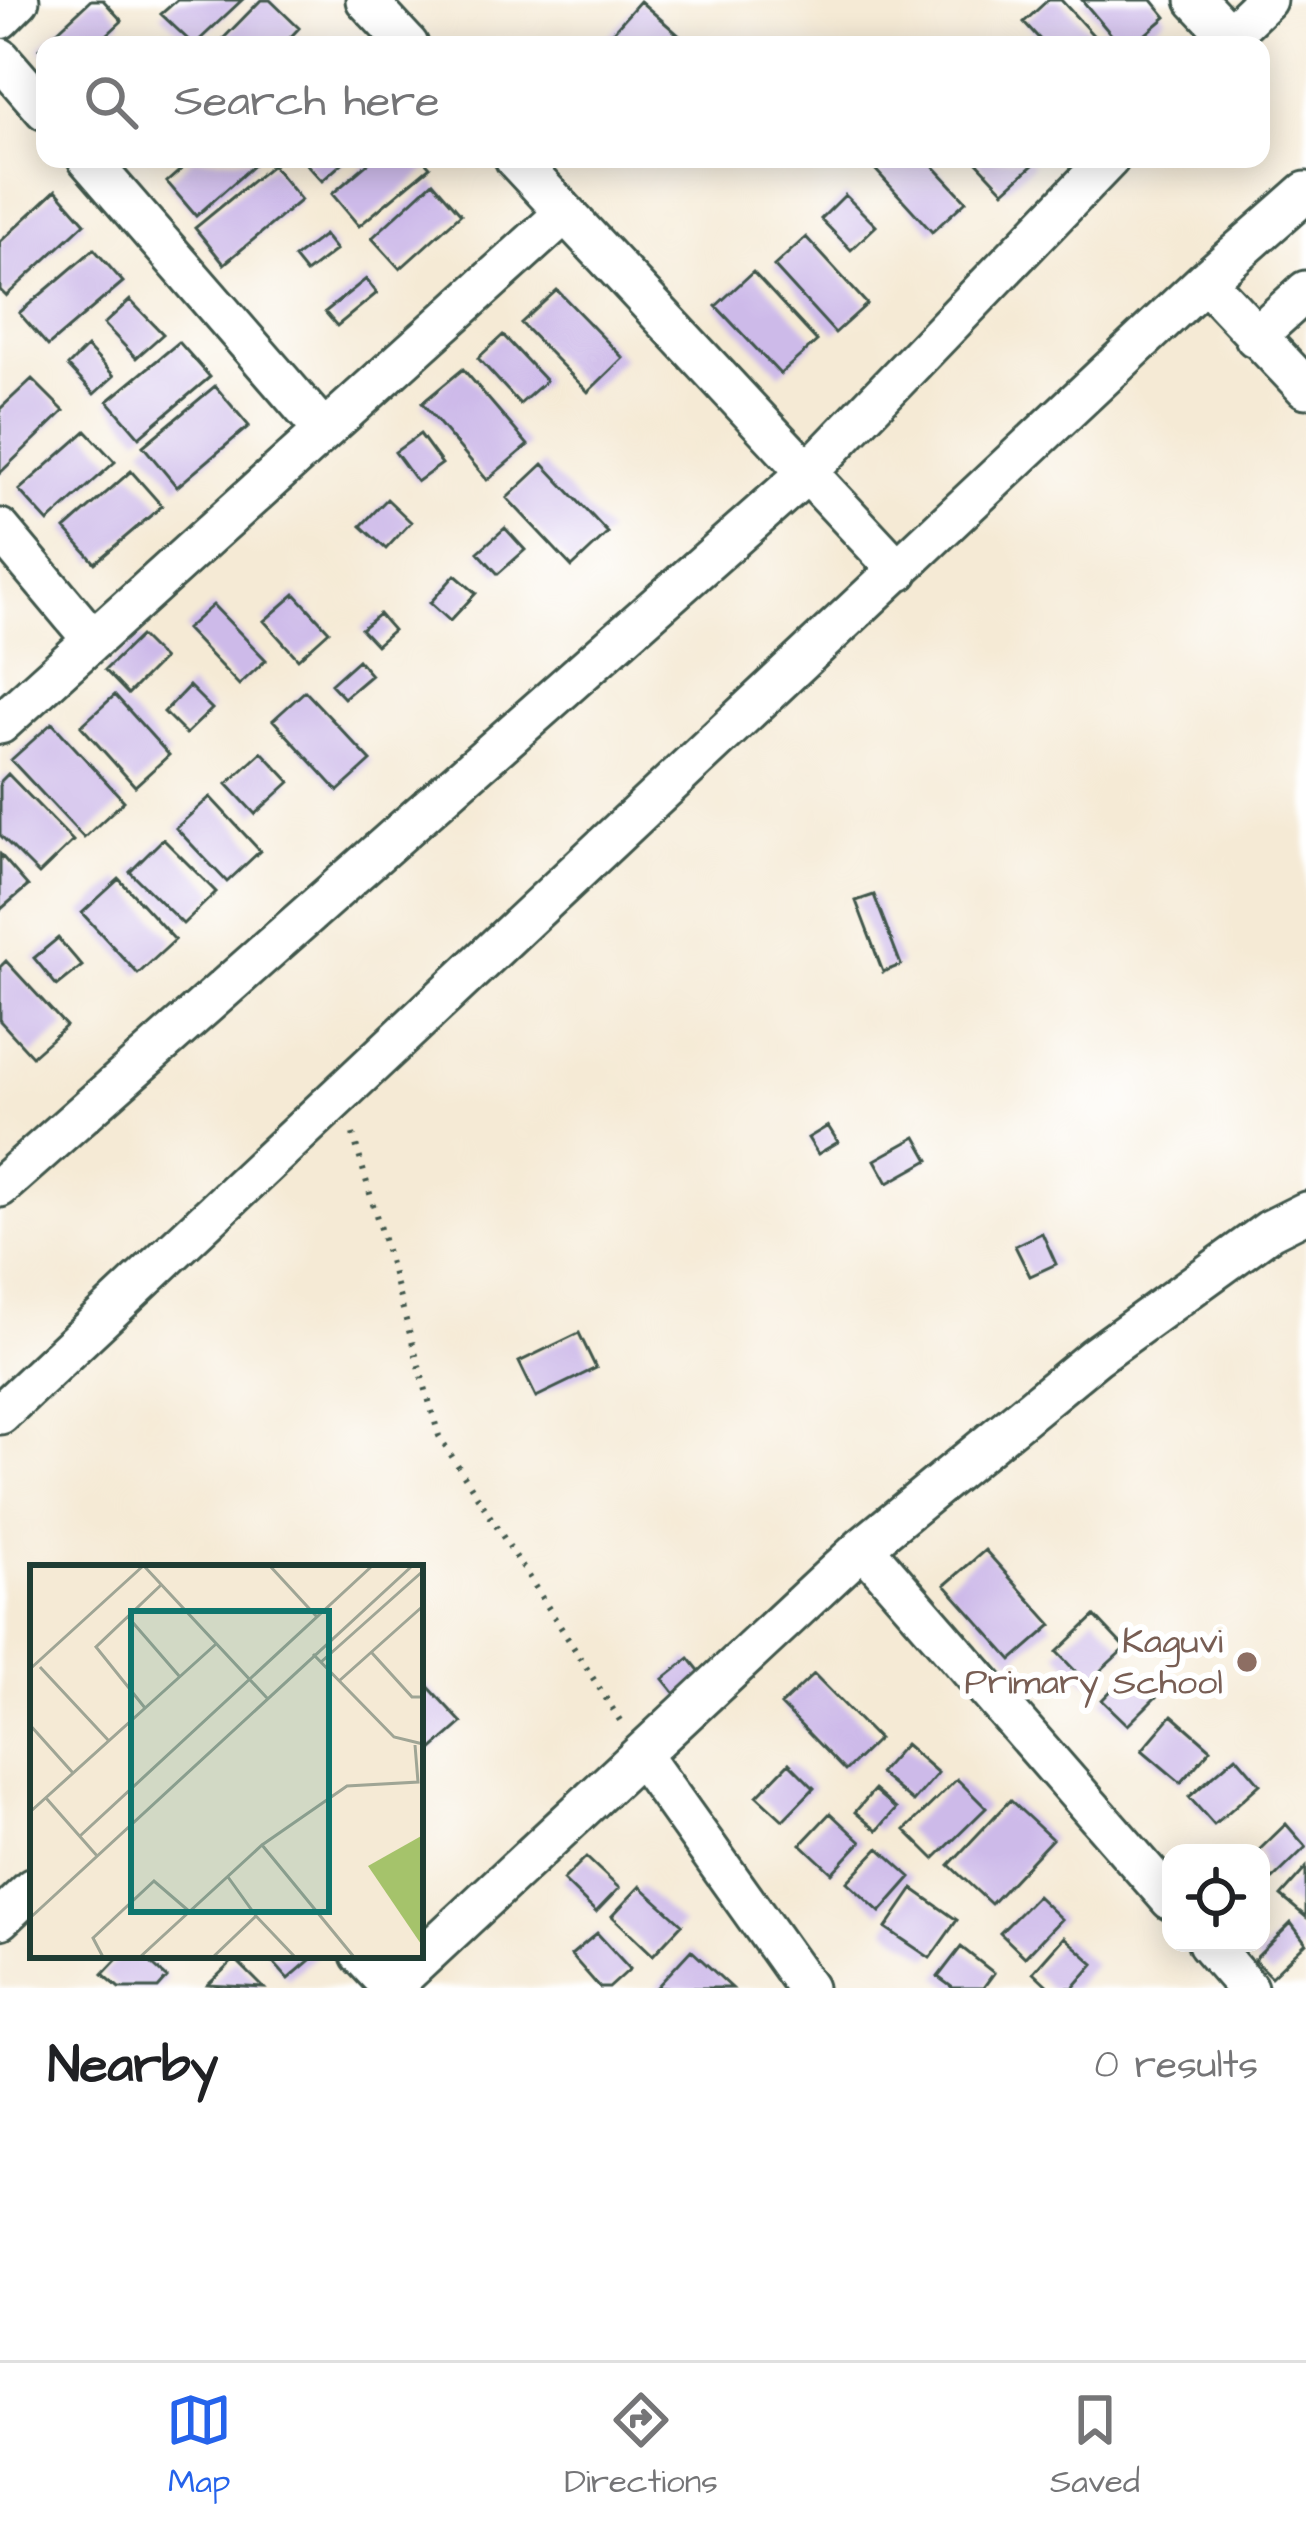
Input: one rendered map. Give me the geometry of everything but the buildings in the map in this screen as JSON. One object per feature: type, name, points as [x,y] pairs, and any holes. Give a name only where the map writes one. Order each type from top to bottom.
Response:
[{"type":"street","points":[[0,19],[20,0]]},
{"type":"street","points":[[366,0],[400,36]]},
{"type":"street","points":[[1196,0],[1221,36]]},
{"type":"street","points":[[1228,36],[1266,0]]},
{"type":"street","points":[[0,58],[36,100]]},
{"type":"street","points":[[96,168],[324,431]]},
{"type":"street","points":[[522,168],[899,571]]},
{"type":"street","points":[[0,1186],[807,473],[1100,168]]},
{"type":"street","points":[[0,1414],[1205,281],[1306,192]]},
{"type":"street","points":[[0,724],[565,213]]},
{"type":"street","points":[[1205,281],[1306,388]]},
{"type":"street","points":[[1255,337],[1306,291]]},
{"type":"street","points":[[0,529],[93,640]]},
{"type":"street","points":[[423,1957],[863,1547],[1096,1356],[1270,1230],[1306,1213]]},
{"type":"street","points":[[863,1547],[1162,1890]]},
{"type":"street","points":[[641,1755],[807,1988]]},
{"type":"street","points":[[0,1919],[30,1891]]},
{"type":"street","points":[[1216,1952],[1247,1988]]},
{"type":"street","points":[[365,1958],[390,1988],[422,1958]]},
{"type":"path","points":[[341,1090],[440,1436],[641,1755]]},
{"type":"place","name":"Kaguvi Primary School","points":[[1247,1662]]}]
